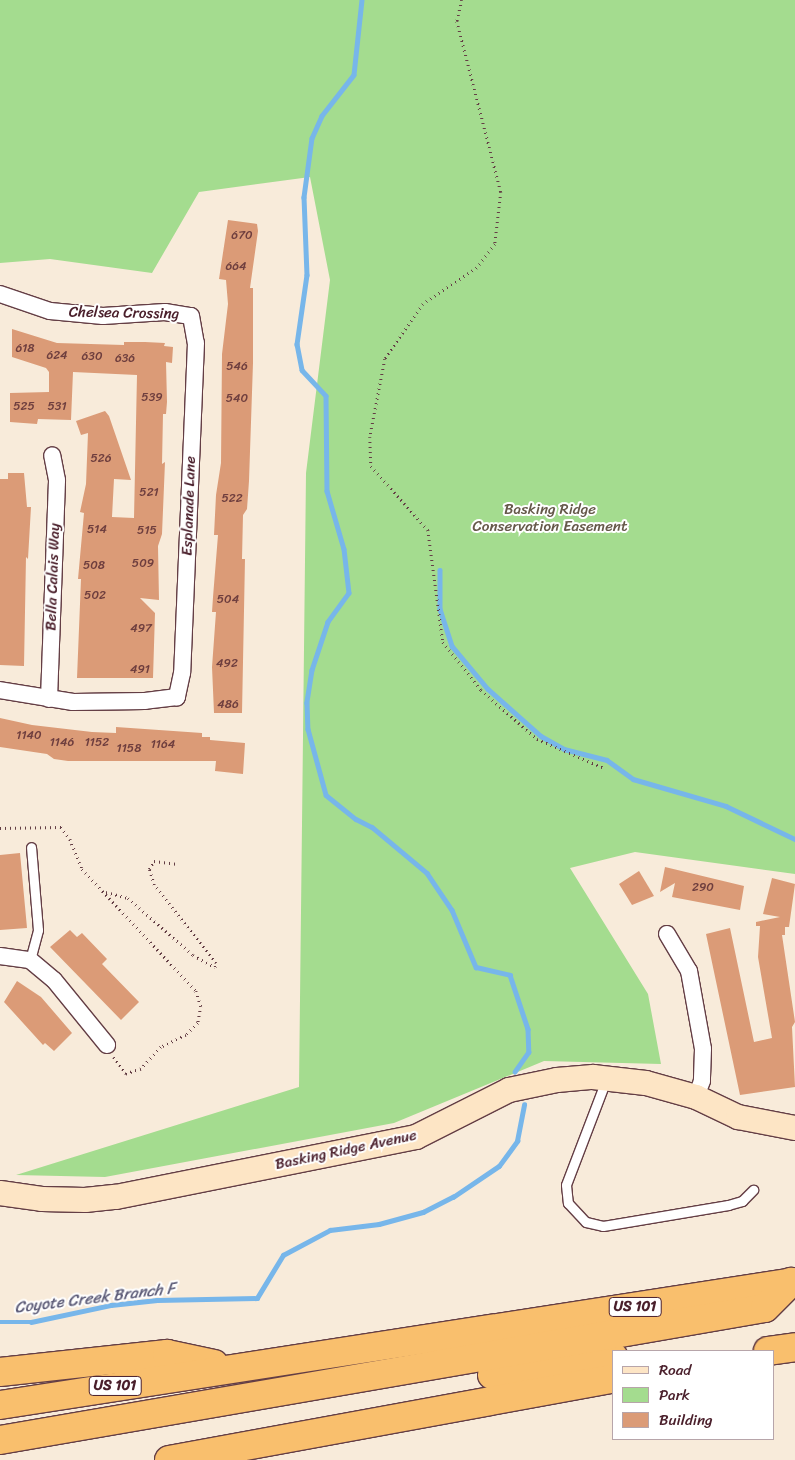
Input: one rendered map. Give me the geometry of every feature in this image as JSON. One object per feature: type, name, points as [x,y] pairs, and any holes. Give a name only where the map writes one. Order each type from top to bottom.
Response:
[{"type":"highway","name":"US 101","points":[[0,1405],[230,1367],[793,1282]]},
{"type":"highway","points":[[0,1440],[765,1308],[793,1282]]},
{"type":"highway","points":[[775,1350],[795,1347]]},
{"type":"highway","points":[[0,1372],[167,1354],[230,1367]]},
{"type":"highway","points":[[0,1456],[218,1417],[612,1357]]},
{"type":"highway","points":[[169,1460],[612,1378]]},
{"type":"street","name":"Chelsea Crossing","points":[[0,294],[50,311],[103,316],[165,312],[191,316]]},
{"type":"street","name":"Esplanade Lane","points":[[49,698],[74,702],[136,701],[177,697],[182,673],[196,343],[191,316]]},
{"type":"street","name":"Bella Calais Way","points":[[49,698],[57,480],[52,455]]},
{"type":"street","points":[[0,690],[49,698]]},
{"type":"street","points":[[667,934],[689,971],[703,1049],[702,1081],[696,1097]]},
{"type":"street","points":[[0,956],[30,960],[54,980],[107,1045]]},
{"type":"street","name":"Basking Ridge Avenue","points":[[0,1192],[42,1199],[116,1197],[416,1137],[509,1090],[557,1080],[607,1078],[646,1083],[696,1097],[738,1117],[795,1128]]},
{"type":"lane","points":[[30,960],[38,930],[32,847]]},
{"type":"lane","points":[[607,1078],[566,1185],[568,1203],[575,1213],[586,1222],[604,1226],[728,1205],[742,1201],[753,1190]]},
{"type":"path","points":[[462,0],[457,21],[502,192],[495,244],[477,268],[424,304],[385,359],[370,437],[371,466],[428,530],[443,642],[481,690],[537,739],[604,768]]},
{"type":"path","points":[[0,828],[61,827],[70,839],[82,869],[106,892],[147,941],[196,991],[201,1006],[198,1023],[186,1035],[161,1047],[141,1069],[126,1074],[116,1065],[107,1045]]},
{"type":"path","points":[[106,892],[111,890],[128,898],[192,955],[215,968],[216,963],[154,885],[149,869],[154,861],[178,864]]},
{"type":"green space","name":"Basking Ridge Conservation Easement","points":[[0,0],[795,0],[795,874],[635,852],[570,868],[648,994],[661,1064],[544,1061],[394,1123],[105,1177],[16,1175],[299,1087],[306,473],[330,280],[310,177],[199,192],[152,273],[50,259],[0,263]]},
{"type":"building","points":[[228,220],[257,224],[258,231],[250,288],[253,288],[253,363],[249,481],[247,509],[243,515],[242,559],[245,559],[242,713],[214,713],[212,667],[216,612],[212,612],[218,535],[214,535],[216,495],[221,463],[222,354],[228,304],[226,280],[219,279]]},
{"type":"building","points":[[12,329],[57,343],[124,345],[124,342],[145,342],[165,343],[164,346],[173,347],[172,363],[166,362],[167,402],[166,414],[163,414],[162,464],[165,462],[162,534],[158,546],[159,600],[140,598],[155,613],[153,678],[77,678],[81,579],[78,579],[84,513],[80,512],[86,484],[88,433],[81,435],[76,421],[105,411],[109,416],[131,480],[114,479],[112,517],[134,518],[137,375],[73,372],[71,420],[38,419],[37,424],[10,422],[10,393],[49,392],[49,372],[46,368],[12,357]]},
{"type":"building","points":[[8,473],[24,473],[27,507],[31,507],[28,559],[26,557],[24,666],[0,665],[0,479],[8,479]]},
{"type":"building","points":[[0,718],[32,725],[92,732],[116,733],[116,727],[202,733],[202,737],[210,737],[210,740],[245,743],[243,774],[215,771],[216,761],[68,761],[54,759],[47,754],[0,747]]},
{"type":"building","points":[[20,853],[27,928],[0,930],[0,855]]},
{"type":"building","points":[[665,867],[744,886],[740,910],[672,897],[675,883],[660,892]]},
{"type":"building","points":[[639,871],[654,896],[632,905],[619,884]]},
{"type":"building","points":[[772,878],[795,884],[789,927],[785,927],[785,935],[782,935],[795,1022],[792,1027],[795,1087],[740,1095],[706,934],[730,928],[754,1042],[772,1038],[758,957],[760,926],[756,926],[756,922],[780,917],[763,914]]},
{"type":"building","points":[[70,930],[77,937],[82,933],[107,959],[102,964],[139,1002],[121,1020],[50,947]]},
{"type":"building","points":[[17,981],[41,997],[72,1033],[54,1051],[45,1043],[43,1045],[4,1002]]},
{"type":"waterway","name":"Coyote Creek Branch F","points":[[362,0],[354,75],[322,116],[312,138],[304,197],[307,275],[297,344],[302,370],[326,396],[327,491],[344,549],[349,593],[328,622],[312,670],[307,703],[308,729],[326,795],[356,819],[372,827],[427,873],[452,910],[476,967],[510,975],[528,1029],[529,1052],[515,1072]]},
{"type":"waterway","points":[[440,570],[440,609],[452,646],[488,689],[541,736],[564,749],[607,760],[633,779],[726,806],[795,839]]},
{"type":"waterway","name":"Coyote Creek Branch F","points":[[0,1322],[31,1322],[111,1305],[157,1300],[257,1298],[283,1255],[330,1230],[379,1224],[423,1212],[453,1197],[499,1166],[517,1141],[524,1105]]}]
